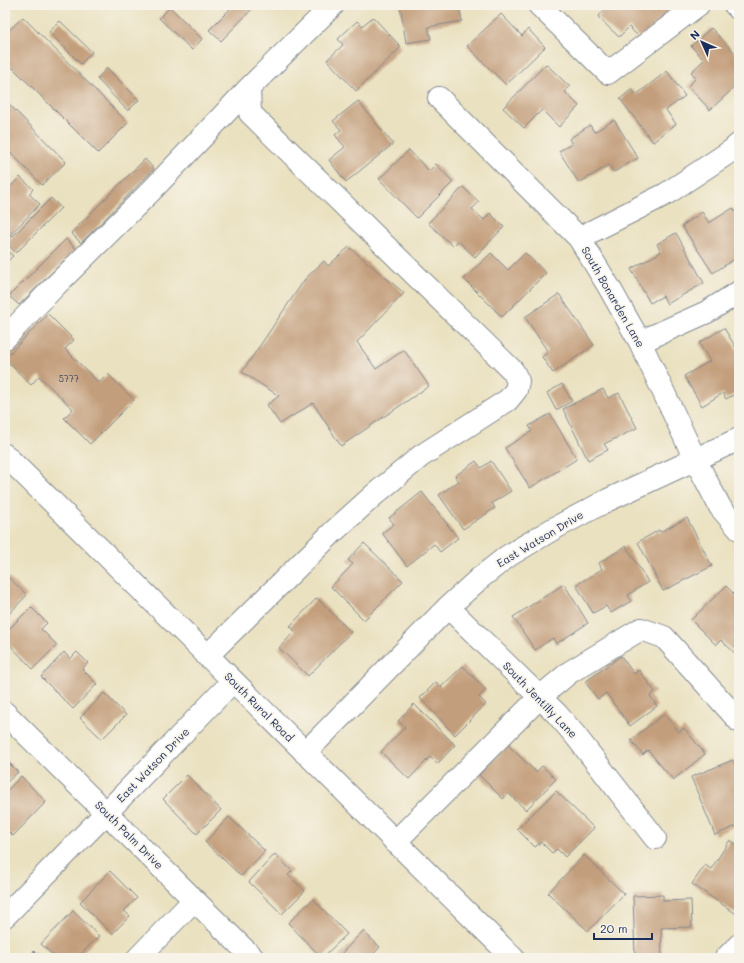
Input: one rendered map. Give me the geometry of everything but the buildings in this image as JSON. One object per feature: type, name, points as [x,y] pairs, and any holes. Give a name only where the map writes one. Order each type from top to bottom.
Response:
[{"type":"street","points":[[5,338],[152,190],[249,88],[333,5]]},
{"type":"street","points":[[539,5],[608,73],[698,5]]},
{"type":"street","points":[[735,5],[739,9]]},
{"type":"street","points":[[208,656],[333,532],[374,495],[421,456],[508,400],[516,390],[518,381],[513,371],[250,113],[249,88]]},
{"type":"street","name":"South Bonarden Lane","points":[[439,98],[579,238],[640,342],[695,460],[720,507],[739,529]]},
{"type":"street","points":[[579,238],[666,194],[731,151],[739,144]]},
{"type":"street","points":[[640,342],[707,312],[739,292]]},
{"type":"street","name":"East Watson Drive","points":[[305,753],[448,608],[480,578],[508,556],[608,500],[739,439]]},
{"type":"street","name":"South Rural Road","points":[[5,455],[513,958]]},
{"type":"street","name":"South Jentilly Lane","points":[[448,608],[557,714],[575,735],[654,838]]},
{"type":"street","points":[[395,842],[540,697],[570,672],[642,629],[664,637],[739,721]]},
{"type":"street","name":"East Watson Drive","points":[[5,916],[233,681]]},
{"type":"street","name":"South Palm Drive","points":[[8,722],[106,813],[253,958]]},
{"type":"street","points":[[138,958],[194,900]]},
{"type":"street","points":[[726,958],[739,945]]}]
